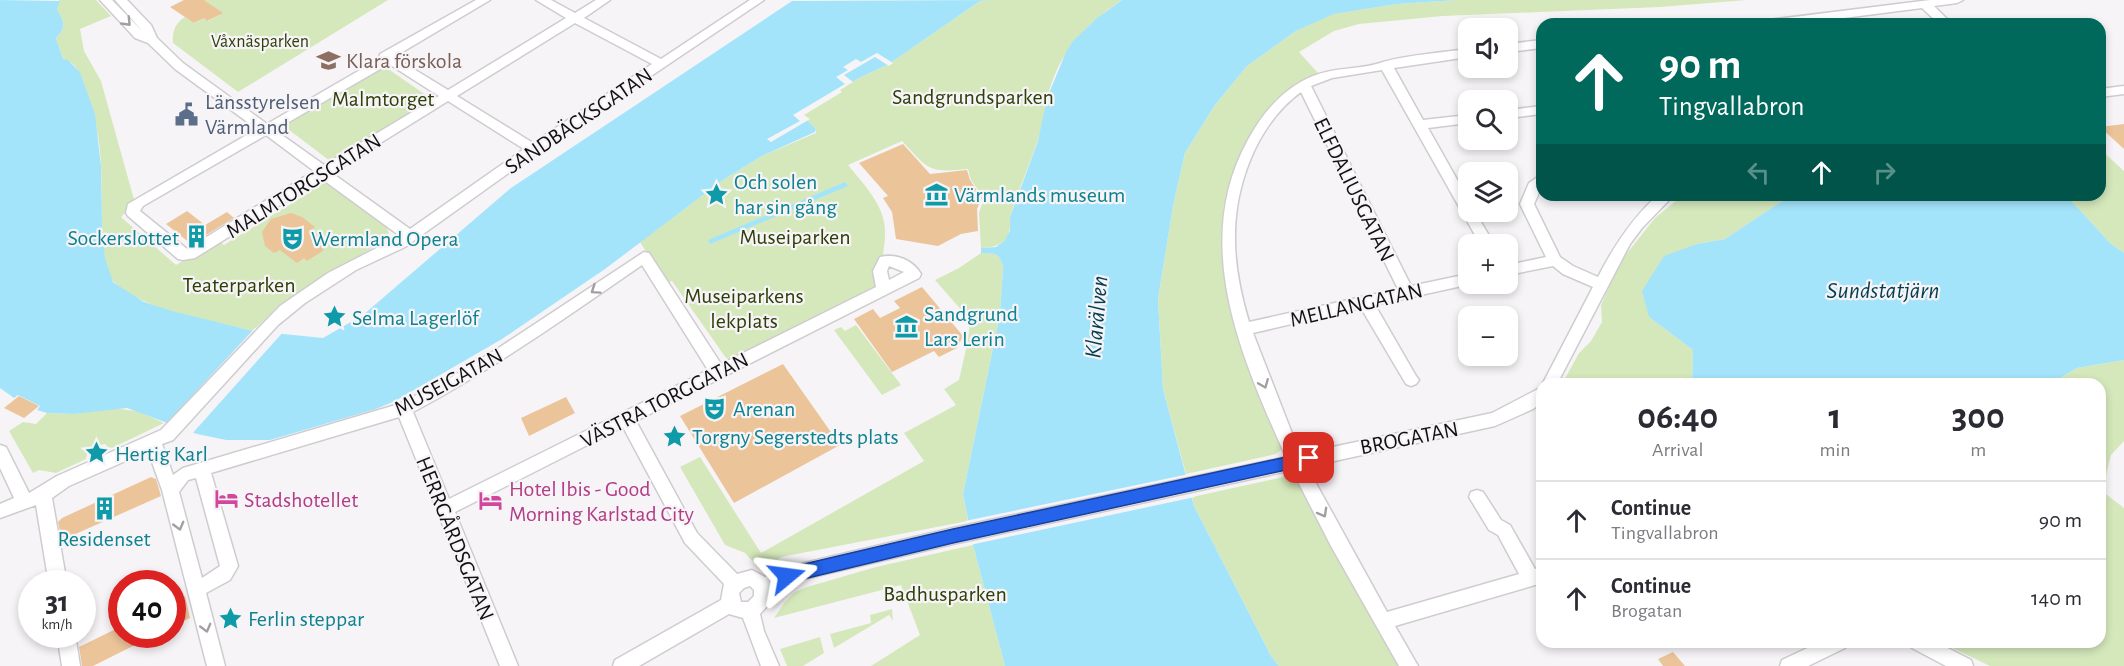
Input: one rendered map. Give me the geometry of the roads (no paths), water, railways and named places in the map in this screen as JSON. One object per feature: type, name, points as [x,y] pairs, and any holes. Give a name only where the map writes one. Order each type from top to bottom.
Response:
[{"type":"street","points":[[106,0],[139,35],[152,40],[179,66],[324,173],[329,180],[401,228],[405,239]]},
{"type":"street","points":[[121,0],[147,28],[152,40]]},
{"type":"street","points":[[484,0],[384,57],[533,149]]},
{"type":"street","points":[[542,0],[661,64]]},
{"type":"street","name":"MALMTORGSGATAN","points":[[267,130],[138,203],[133,207],[133,213],[186,256],[604,0]]},
{"type":"street","name":"SANDBÄCKSGATAN","points":[[0,511],[23,501],[65,490],[155,445],[171,442],[177,430],[272,327],[309,301],[392,252],[405,239],[533,149],[758,0]]},
{"type":"street","points":[[1819,18],[1957,0]]},
{"type":"street","points":[[1926,5],[1940,18]]},
{"type":"street","points":[[1518,47],[1536,45]]},
{"type":"street","points":[[1409,666],[1296,462],[1238,313],[1228,251],[1228,230],[1236,184],[1247,152],[1261,127],[1281,100],[1317,77],[1385,64],[1458,54]]},
{"type":"street","points":[[267,130],[388,59]]},
{"type":"street","points":[[1385,64],[1481,234]]},
{"type":"street","name":"ELFDALIUSGATAN","points":[[1304,85],[1407,293]]},
{"type":"street","points":[[2106,92],[2124,90]]},
{"type":"street","points":[[1518,113],[1536,111]]},
{"type":"street","points":[[1420,125],[1458,120]]},
{"type":"street","points":[[1536,184],[1527,204],[1555,260],[1568,270],[1599,284]]},
{"type":"street","points":[[1552,378],[1579,331],[1599,284],[1617,251],[1648,211],[1660,201]]},
{"type":"street","name":"MUSEIGATAN","points":[[170,490],[183,475],[404,409],[455,382],[502,353],[644,257],[717,371]]},
{"type":"street","points":[[1518,268],[1555,260]]},
{"type":"street","name":"MELLANGATAN","points":[[1243,329],[1458,281]]},
{"type":"street","name":"VÄSTRA TORGGATAN","points":[[445,509],[717,371],[884,290]]},
{"type":"street","points":[[1365,302],[1411,380]]},
{"type":"street","name":"BROGATAN","points":[[763,586],[804,570],[953,536],[1495,419],[1536,397]]},
{"type":"street","name":"HERRGÅRDSGATAN","points":[[404,409],[509,666]]},
{"type":"street","points":[[626,417],[691,538],[735,584]]},
{"type":"street","points":[[155,445],[170,490],[216,666]]},
{"type":"street","points":[[0,452],[20,490],[23,501]]},
{"type":"street","points":[[196,589],[222,576],[229,566],[202,469]]},
{"type":"street","points":[[46,494],[56,570]]},
{"type":"street","points":[[1477,497],[1495,525],[1504,530],[1536,575]]},
{"type":"street","points":[[1383,621],[1536,576]]},
{"type":"street","points":[[752,578],[763,586],[762,601],[750,610],[737,610],[730,604],[729,594],[735,584],[743,579],[752,578]]},
{"type":"street","points":[[622,666],[730,604]]},
{"type":"street","points":[[750,610],[755,631],[770,666]]},
{"type":"street","points":[[68,648],[71,666]]},
{"type":"street","points":[[1789,666],[1814,648]]},
{"type":"street","points":[[1930,648],[1964,666]]},
{"type":"water","points":[[0,0],[60,1],[57,9],[63,21],[63,27],[56,38],[63,59],[68,60],[80,72],[95,114],[101,166],[105,258],[113,282],[144,302],[172,311],[253,331],[323,338],[363,315],[511,188],[792,1],[993,0],[980,1],[889,64],[859,78],[800,114],[816,129],[815,132],[762,156],[723,180],[605,269],[502,339],[395,401],[376,409],[270,440],[226,440],[197,434],[127,408],[73,414],[47,413],[37,410],[40,406],[18,395],[14,398],[0,388]]},
{"type":"water","name":"Klarälven","points":[[1122,0],[1458,0],[1397,4],[1334,14],[1296,31],[1247,66],[1215,105],[1185,153],[1173,206],[1158,299],[1163,389],[1194,506],[1271,656],[1279,666],[1005,666],[973,545],[963,494],[1000,314],[1003,267],[1000,258],[995,254],[981,253],[981,248],[996,247],[1004,241],[1010,231],[1010,217],[1038,141],[1047,98],[1066,52],[1073,41],[1097,18]]},
{"type":"water","points":[[845,182],[848,186],[710,244],[708,240]]},
{"type":"water","name":"Sundstatjärn","points":[[1782,201],[2072,201],[2110,243],[2124,253],[2124,360],[2077,368],[2060,378],[1692,378],[1693,350],[1649,317],[1642,291],[1664,256],[1697,244],[1725,239]]},
{"type":"place","name":"Klara förskola","points":[[328,60]]},
{"type":"place","name":"Länsstyrelsen Värmland","points":[[187,114]]},
{"type":"place","name":"Och solen har sin gång","points":[[716,194]]},
{"type":"place","name":"Värmlands museum","points":[[936,194]]},
{"type":"place","name":"Sockerslottet","points":[[197,237]]},
{"type":"place","name":"Wermland Opera","points":[[293,238]]},
{"type":"place","name":"Selma Lagerlöf","points":[[334,317]]},
{"type":"place","name":"Sandgrund Lars Lerin","points":[[906,326]]},
{"type":"place","name":"Arenan","points":[[715,408]]},
{"type":"place","name":"Torgny Segerstedts plats","points":[[674,436]]},
{"type":"place","name":"Hertig Karl","points":[[97,453]]},
{"type":"place","name":"Stadshotellet","points":[[226,499]]},
{"type":"place","name":"Hotel Ibis - Good Morning Karlstad City","points":[[491,501]]},
{"type":"place","name":"Residenset","points":[[104,509]]},
{"type":"place","name":"Ferlin steppar","points":[[230,618]]},
{"type":"park label","name":"Våxnäsparken","points":[[260,41]]},
{"type":"park label","name":"Sandgrundsparken","points":[[973,96]]},
{"type":"park label","name":"Malmtorget","points":[[383,98]]},
{"type":"park label","name":"Museiparken","points":[[795,236]]},
{"type":"park label","name":"Teaterparken","points":[[239,284]]},
{"type":"park label","name":"Museiparkens lekplats","points":[[744,308]]},
{"type":"park label","name":"Badhusparken","points":[[945,593]]}]
